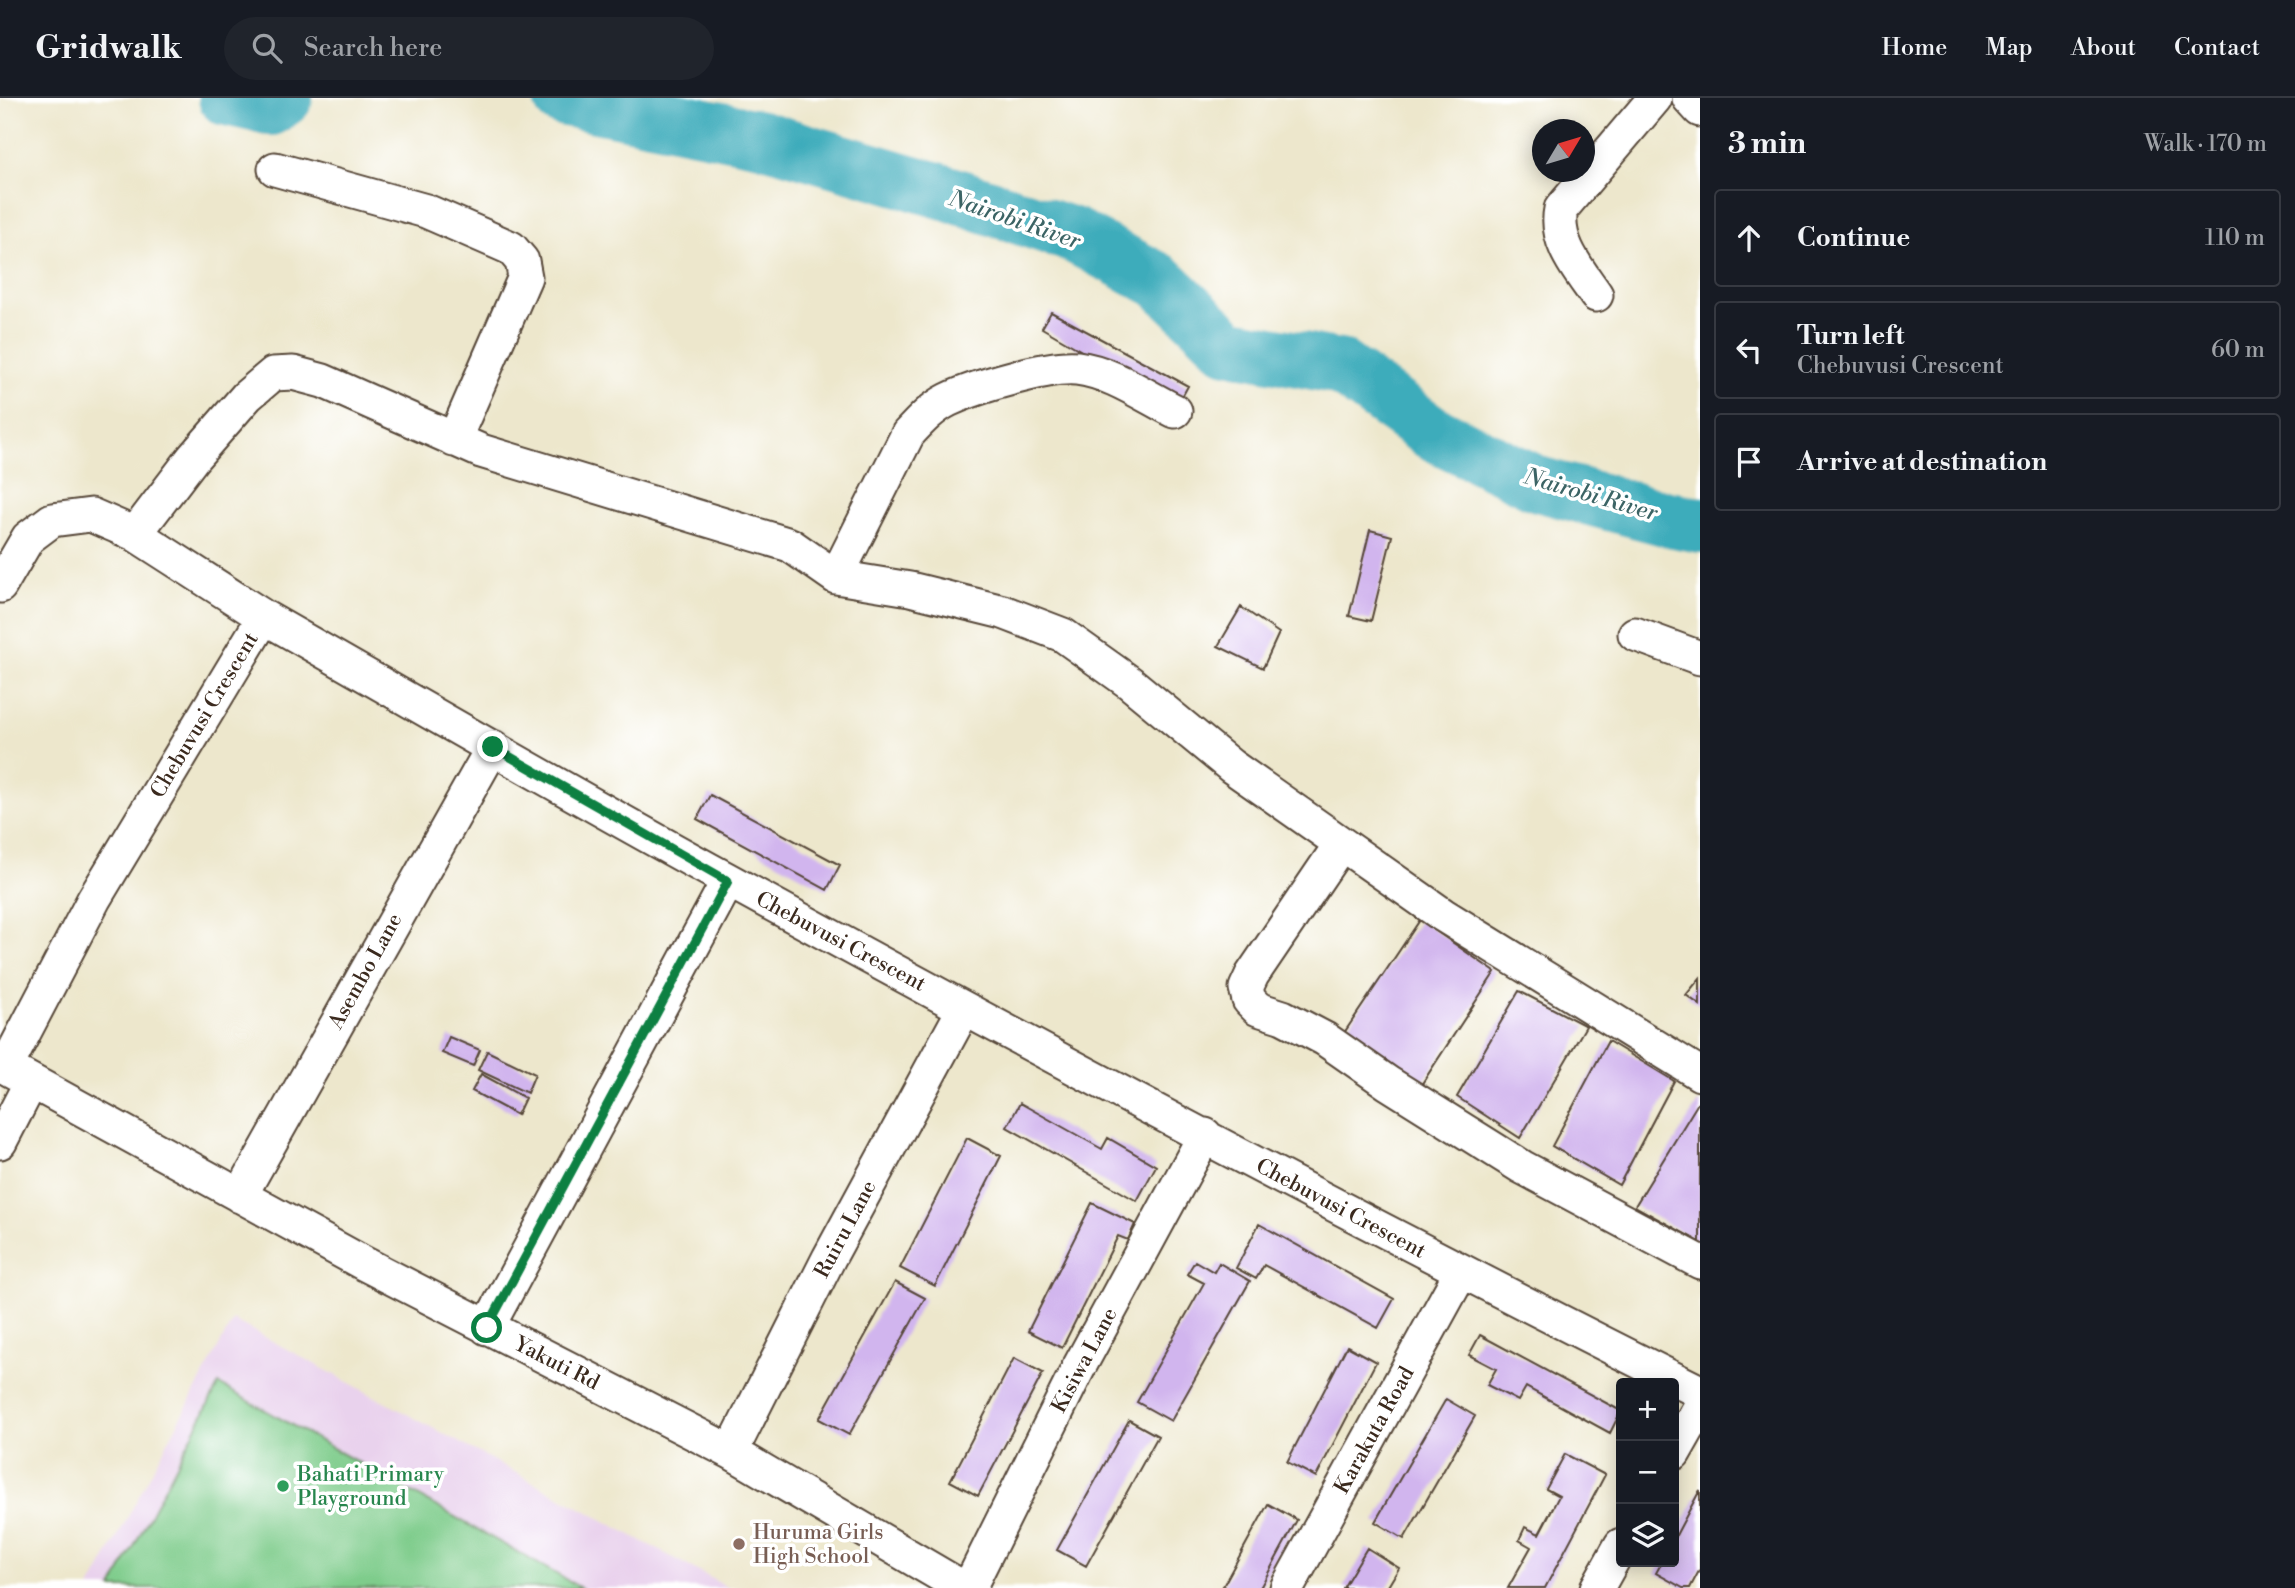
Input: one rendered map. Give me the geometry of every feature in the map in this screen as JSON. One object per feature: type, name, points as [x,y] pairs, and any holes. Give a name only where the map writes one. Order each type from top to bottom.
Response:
[{"type":"street","points":[[1597,295],[1565,246],[1559,219],[1561,209],[1655,98]]},
{"type":"street","points":[[1689,98],[1700,110]]},
{"type":"street","points":[[275,169],[426,211],[511,248],[522,261],[524,277],[454,440]]},
{"type":"street","points":[[836,577],[908,434],[922,418],[949,399],[1057,368],[1078,368],[1096,372],[1175,411]]},
{"type":"street","points":[[135,534],[209,439],[247,396],[273,374],[293,373],[323,381],[454,440],[505,459],[790,545],[836,577],[910,589],[1003,611],[1063,635],[1129,682],[1231,766],[1443,915],[1700,1074]]},
{"type":"street","points":[[0,586],[28,538],[52,520],[91,515],[135,534],[264,617]]},
{"type":"street","name":"Chebuvusi Crescent","points":[[0,1142],[12,1071],[94,899],[264,617],[728,881],[964,1009],[1461,1272],[1700,1392]]},
{"type":"street","points":[[1635,634],[1700,658]]},
{"type":"street","name":"Asembo Lane","points":[[240,1196],[493,747]]},
{"type":"street","points":[[1342,844],[1252,975],[1246,988],[1249,1000],[1258,1009],[1283,1017],[1325,1039],[1388,1083],[1522,1167],[1700,1262]]},
{"type":"street","points":[[487,1328],[728,881]]},
{"type":"street","name":"Ruiru Lane","points":[[731,1452],[830,1258],[964,1009]]},
{"type":"street","name":"Yakuti Rd","points":[[12,1071],[487,1328],[731,1452],[963,1588]]},
{"type":"street","name":"Kisiwa Lane","points":[[969,1588],[1078,1369],[1205,1135]]},
{"type":"street","name":"Karakuta Road","points":[[1286,1588],[1461,1272]]},
{"type":"street","points":[[1679,1444],[1700,1406]]},
{"type":"street","points":[[1597,1588],[1616,1554]]},
{"type":"shaded area","points":[[233,1320],[729,1588],[90,1588]]},
{"type":"green space","name":"Bahati Primary Playground","points":[[219,1384],[581,1588],[112,1588]]},
{"type":"building","points":[[1051,312],[1188,386],[1177,406],[1042,328]]},
{"type":"building","points":[[1370,530],[1392,536],[1371,621],[1349,616]]},
{"type":"building","points":[[1241,607],[1279,633],[1263,668],[1218,646]]},
{"type":"building","points":[[710,795],[840,865],[827,890],[697,819]]},
{"type":"building","points":[[1420,920],[1495,972],[1421,1085],[1344,1033]]},
{"type":"building","points":[[1700,978],[1700,1005],[1686,995]]},
{"type":"building","points":[[1519,991],[1586,1026],[1520,1138],[1457,1097]]},
{"type":"building","points":[[449,1037],[480,1050],[473,1066],[442,1053]]},
{"type":"building","points":[[1608,1041],[1674,1081],[1619,1185],[1552,1146]]},
{"type":"building","points":[[487,1051],[535,1074],[527,1093],[478,1070]]},
{"type":"building","points":[[481,1074],[525,1098],[517,1115],[472,1091]]},
{"type":"building","points":[[1020,1103],[1102,1149],[1108,1138],[1156,1166],[1137,1201],[1007,1127]]},
{"type":"building","points":[[1698,1103],[1700,1104],[1700,1242],[1635,1206]]},
{"type":"building","points":[[967,1138],[1001,1156],[935,1286],[900,1268]]},
{"type":"building","points":[[1092,1203],[1135,1224],[1128,1240],[1118,1236],[1062,1348],[1028,1331]]},
{"type":"building","points":[[1259,1224],[1394,1299],[1378,1328],[1264,1265],[1256,1279],[1236,1268]]},
{"type":"building","points":[[1195,1261],[1214,1272],[1219,1263],[1250,1281],[1171,1421],[1137,1402],[1204,1283],[1187,1274]]},
{"type":"building","points":[[895,1282],[925,1298],[849,1435],[819,1419]]},
{"type":"building","points":[[1480,1335],[1616,1408],[1616,1421],[1610,1433],[1526,1387],[1518,1401],[1487,1385],[1496,1369],[1469,1355]]},
{"type":"building","points":[[1347,1346],[1376,1362],[1316,1477],[1287,1462]]},
{"type":"building","points":[[1014,1358],[1043,1373],[978,1496],[950,1481]]},
{"type":"building","points":[[1446,1399],[1475,1416],[1404,1539],[1375,1522]]},
{"type":"building","points":[[1129,1420],[1158,1436],[1086,1566],[1057,1550]]},
{"type":"building","points":[[1565,1454],[1605,1475],[1545,1588],[1508,1588],[1531,1547],[1519,1540],[1525,1527],[1539,1534],[1559,1496],[1546,1489]]},
{"type":"building","points":[[1700,1490],[1700,1569],[1690,1588],[1683,1588],[1656,1573],[1659,1567],[1679,1567],[1679,1530]]},
{"type":"building","points":[[1268,1504],[1297,1520],[1260,1588],[1222,1588]]},
{"type":"building","points":[[1367,1548],[1399,1568],[1387,1588],[1343,1588]]},
{"type":"waterway","name":"Nairobi River","points":[[226,98],[271,108],[285,98]]},
{"type":"waterway","name":"Nairobi River","points":[[561,98],[761,138],[951,194],[1073,235],[1160,281],[1228,346],[1340,367],[1431,432],[1538,484],[1700,525]]},
{"type":"place","name":"Bahati Primary Playground","points":[[283,1486]]},
{"type":"place","name":"Huruma Girls High School","points":[[739,1544]]},
{"type":"route","points":[[487,1328],[728,881],[493,747]]}]
